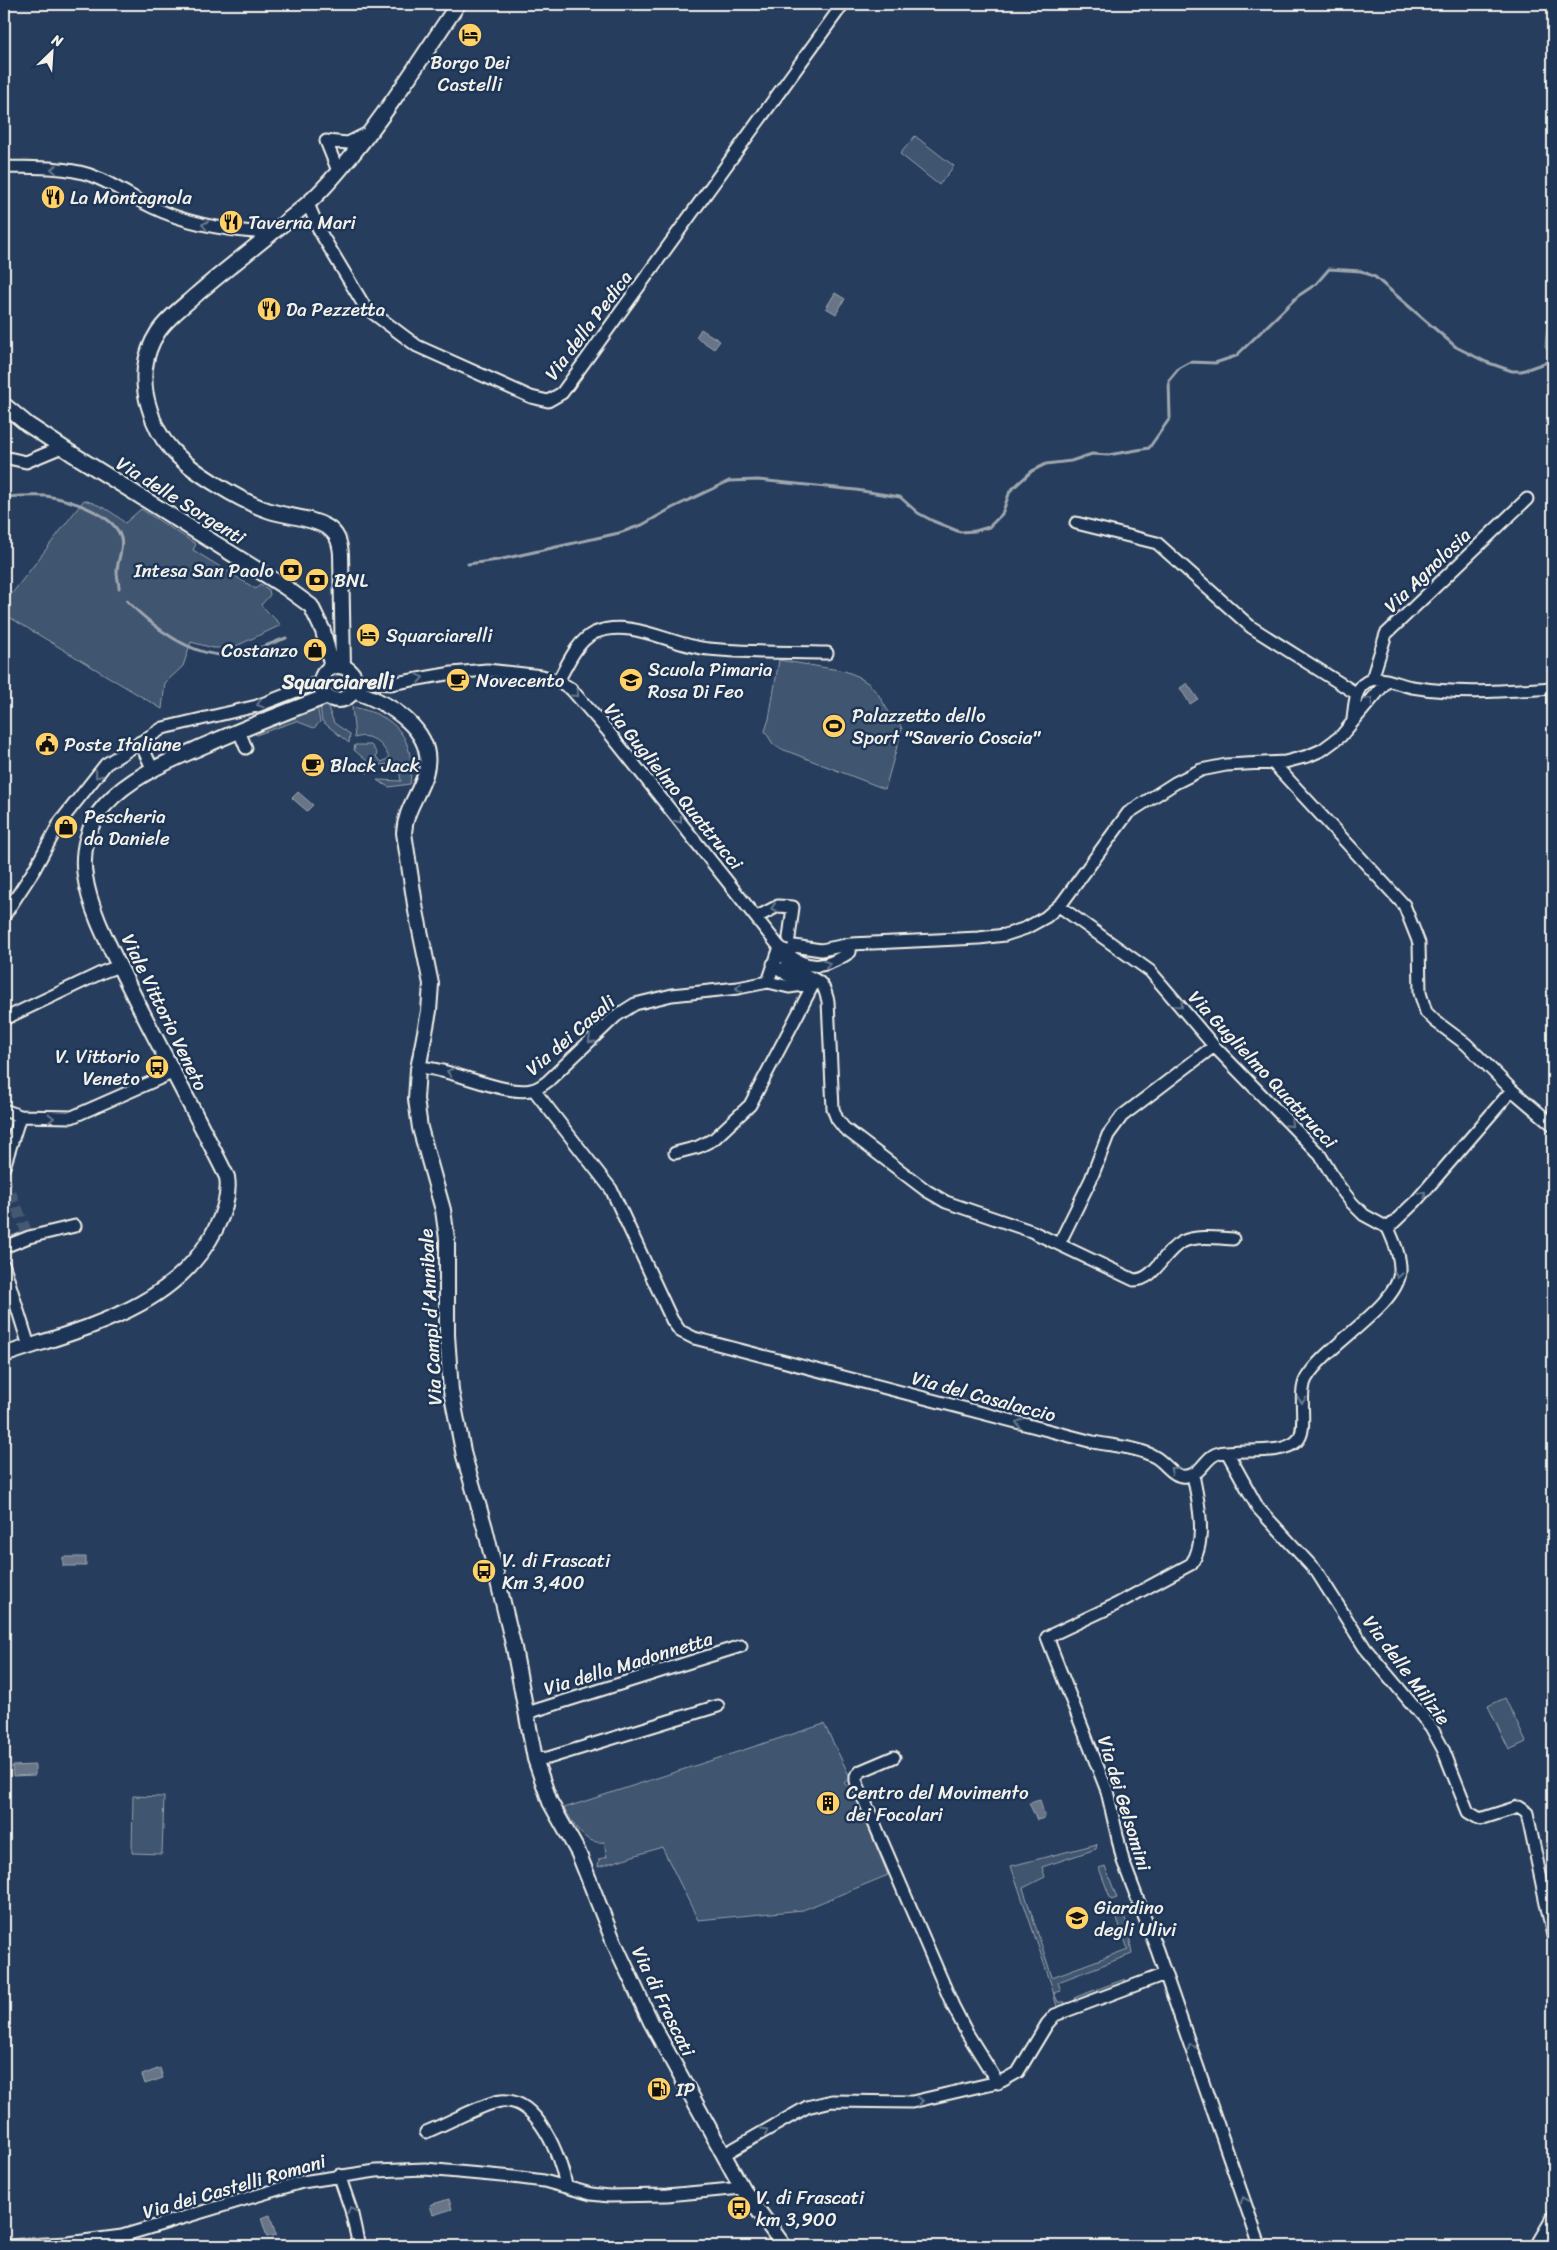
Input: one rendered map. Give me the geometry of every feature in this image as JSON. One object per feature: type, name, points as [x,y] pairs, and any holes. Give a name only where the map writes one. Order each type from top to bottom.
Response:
[{"type":"main road","points":[[338,667],[341,554],[336,536],[326,527],[317,523],[272,512],[254,504],[203,474],[174,453],[160,434],[147,401],[144,381],[147,356],[157,333],[169,319],[270,233],[308,204],[338,171],[370,132],[458,4]]},
{"type":"main road","name":"Via delle Sorgenti","points":[[4,405],[22,421],[285,587],[311,606],[338,667]]},
{"type":"main road","points":[[338,667],[351,672],[354,686],[342,699],[328,696],[322,686],[325,672],[338,667]]},
{"type":"main road","name":"Via Campi d'Annibale","points":[[354,686],[401,714],[420,735],[428,756],[425,774],[408,809],[404,833],[416,911],[431,984],[429,1011],[418,1066],[416,1091],[418,1120],[441,1202],[447,1239],[447,1350],[452,1404],[514,1648],[526,1713]]},
{"type":"main road","name":"Viale Vittorio Veneto","points":[[4,1355],[117,1316],[145,1302],[175,1280],[210,1239],[226,1202],[227,1177],[172,1073],[119,966],[96,913],[86,883],[84,860],[89,834],[104,807],[139,778],[239,731],[328,696]]},
{"type":"main road","name":"Via di Frascati","points":[[526,1713],[535,1759],[550,1802],[578,1852],[632,1982],[723,2155],[742,2188],[784,2246]]},
{"type":"street","name":"Via della Pedica","points":[[308,204],[320,232],[365,307],[417,346],[531,397],[548,401],[562,394],[843,4]]},
{"type":"street","points":[[338,171],[321,137],[348,143],[370,132]]},
{"type":"street","points":[[4,167],[59,169],[80,172],[100,179],[145,204],[180,218],[239,232],[270,233]]},
{"type":"street","points":[[4,457],[26,462],[62,447]]},
{"type":"street","name":"Via Agnolosia","points":[[1372,679],[1386,634],[1527,499]]},
{"type":"street","points":[[1076,523],[1157,544],[1251,627],[1356,694]]},
{"type":"street","points":[[558,681],[581,642],[593,634],[606,629],[636,630],[707,649],[827,653]]},
{"type":"street","name":"Via Guglielmo Quattrucci","points":[[354,686],[390,684],[452,673],[487,670],[526,673],[558,681],[580,698],[757,917],[785,946],[786,961],[794,970],[819,982],[818,985]]},
{"type":"street","points":[[1353,719],[1356,694],[1361,685],[1372,679],[1412,687],[1472,693],[1553,688]]},
{"type":"street","points":[[4,916],[34,870],[60,822],[106,764],[163,728],[257,706],[322,681]]},
{"type":"street","points":[[785,946],[821,950],[850,948],[884,942],[978,938],[1006,935],[1037,923],[1058,906],[1123,819],[1131,812],[1174,783],[1201,770],[1226,765],[1296,760],[1322,750],[1341,736],[1353,719],[1387,681]]},
{"type":"street","points":[[239,731],[246,748]]},
{"type":"street","points":[[140,742],[153,770]]},
{"type":"street","points":[[1273,763],[1404,905],[1419,943],[1420,993],[1426,1012],[1466,1044],[1512,1090],[1553,1125]]},
{"type":"street","points":[[757,917],[778,906],[793,907],[785,946],[774,964],[768,982],[788,987],[818,985]]},
{"type":"street","name":"Via Guglielmo Quattrucci","points":[[1058,906],[1147,968],[1214,1046],[1320,1155],[1338,1186],[1355,1206],[1369,1218],[1388,1228]]},
{"type":"street","points":[[785,946],[795,959],[811,965],[822,966],[837,961],[850,948]]},
{"type":"street","points":[[774,964],[787,975],[818,985],[828,1001],[834,1112],[842,1126],[941,1200],[1023,1228],[1129,1278],[1137,1280],[1148,1276],[1171,1249],[1184,1241],[1201,1238],[1233,1238]]},
{"type":"street","points":[[4,1019],[119,966]]},
{"type":"street","name":"Via dei Casali","points":[[418,1066],[442,1070],[515,1090],[534,1090],[548,1081],[616,1016],[635,1004],[672,995],[738,988],[768,982]]},
{"type":"street","points":[[675,1154],[698,1147],[714,1139],[750,1105],[818,985]]},
{"type":"street","points":[[1059,1244],[1091,1179],[1112,1127],[1122,1116],[1214,1046]]},
{"type":"street","points":[[4,1110],[20,1116],[72,1117],[99,1107],[172,1073]]},
{"type":"street","name":"Via del Casalaccio","points":[[534,1090],[611,1189],[672,1320],[683,1333],[694,1338],[1083,1440],[1148,1454],[1159,1459],[1176,1474],[1185,1477],[1193,1475]]},
{"type":"street","points":[[1193,1475],[1213,1455],[1227,1452],[1282,1448],[1300,1438],[1302,1429],[1301,1395],[1306,1378],[1318,1363],[1387,1298],[1397,1282],[1400,1264],[1388,1228],[1416,1201],[1512,1090]]},
{"type":"street","points":[[4,1167],[20,1116]]},
{"type":"street","points":[[4,1247],[29,1237],[75,1226]]},
{"type":"street","points":[[4,1266],[29,1346]]},
{"type":"street","name":"Via delle Milizie","points":[[1227,1452],[1258,1508],[1317,1572],[1365,1648],[1430,1727],[1443,1749],[1468,1812],[1480,1819],[1518,1807],[1527,1813],[1553,1936]]},
{"type":"street","name":"Via dei Gelsomini","points":[[1193,1475],[1200,1521],[1197,1552],[1193,1562],[1176,1574],[1048,1637],[1106,1790],[1121,1853],[1260,2246]]},
{"type":"street","name":"Via della Madonnetta","points":[[526,1713],[741,1646]]},
{"type":"street","points":[[535,1759],[548,1758],[718,1706]]},
{"type":"street","points":[[894,1756],[860,1772],[856,1776],[856,1782],[953,2006],[998,2083]]},
{"type":"street","points":[[723,2155],[807,2107],[820,2103],[832,2100],[912,2102],[998,2083],[1012,2077],[1055,2015],[1165,1974]]},
{"type":"street","points":[[426,2132],[497,2102],[515,2104],[533,2117],[546,2131],[559,2156],[566,2186]]},
{"type":"street","name":"Via dei Castelli Romani","points":[[4,2246],[76,2243],[122,2236],[270,2191],[340,2175],[376,2171],[426,2169],[529,2179],[566,2186],[591,2194],[618,2197],[742,2188]]},
{"type":"street","points":[[340,2175],[351,2210],[359,2246]]},
{"type":"street","points":[[1536,2246],[1553,2217]]},
{"type":"shaded area","points":[[915,136],[954,166],[939,185],[900,154]]},
{"type":"shaded area","points":[[835,293],[845,299],[836,314],[826,308]]},
{"type":"shaded area","points":[[1549,310],[1553,311],[1553,358],[1545,346]]},
{"type":"shaded area","points":[[701,329],[720,341],[714,349],[696,337]]},
{"type":"shaded area","points":[[84,500],[106,509],[125,523],[141,509],[196,544],[193,550],[256,589],[260,584],[269,590],[270,595],[261,605],[281,625],[232,648],[213,648],[191,642],[183,666],[165,683],[162,709],[4,614],[4,604]]},
{"type":"shaded area","name":"Palazzetto dello Sport \"Saverio Coscia\"","points":[[779,660],[845,671],[868,683],[878,694],[893,719],[897,718],[902,729],[885,789],[773,744],[765,731],[769,719]]},
{"type":"shaded area","points":[[334,672],[342,672],[348,678],[348,686],[342,692],[334,692],[328,686],[328,678]]},
{"type":"shaded area","points":[[1187,683],[1198,699],[1190,704],[1180,688]]},
{"type":"shaded area","points":[[327,705],[334,723],[350,734],[349,743],[322,721],[320,706]]},
{"type":"shaded area","points":[[317,706],[320,722],[314,728],[296,721],[256,735],[255,733]]},
{"type":"shaded area","points":[[352,707],[381,716],[392,723],[400,732],[410,754],[410,784],[389,787],[377,780],[401,781],[398,764],[373,765],[374,768],[367,773],[362,769],[368,762],[354,750],[355,745],[371,745],[377,753],[376,757],[382,762],[389,758],[384,748],[376,740],[366,737],[355,738]]},
{"type":"shaded area","points":[[298,792],[313,805],[307,811],[292,798]]},
{"type":"shaded area","points":[[63,1557],[86,1557],[86,1566],[63,1566]]},
{"type":"shaded area","points":[[1505,1698],[1526,1742],[1509,1750],[1488,1706]]},
{"type":"shaded area","points":[[824,1724],[850,1777],[844,1783],[854,1792],[888,1875],[803,1910],[698,1920],[662,1847],[598,1867],[599,1859],[607,1857],[604,1842],[597,1842],[585,1837],[564,1808]]},
{"type":"shaded area","points":[[35,1765],[35,1775],[13,1776],[12,1766]]},
{"type":"shaded area","points":[[133,1796],[164,1797],[162,1854],[132,1853]]},
{"type":"shaded area","points":[[1040,1800],[1045,1818],[1037,1820],[1029,1803]]},
{"type":"shaded area","points":[[1097,1844],[1096,1849],[1042,1867],[1045,1877],[1023,1888],[1052,1977],[1128,1949],[1115,1913],[1122,1910],[1128,1927],[1132,1954],[1058,1982],[1061,1991],[1054,1993],[1058,2002],[1065,2002],[1064,2006],[1060,2008],[1059,2006],[1057,2007],[1011,1866]]},
{"type":"shaded area","points":[[1105,1866],[1117,1898],[1111,1900],[1099,1868]]},
{"type":"shaded area","points":[[1125,1979],[1127,1983],[1076,2001],[1075,1999],[1076,1997]]},
{"type":"shaded area","points":[[160,2068],[163,2078],[145,2084],[142,2075]]},
{"type":"shaded area","points":[[449,2199],[452,2209],[433,2215],[430,2205]]},
{"type":"shaded area","points":[[270,2215],[276,2235],[267,2237],[261,2218]]},
{"type":"waterway","points":[[468,564],[498,560],[619,533],[642,525],[672,508],[729,481],[758,480],[856,490],[900,497],[918,513],[960,532],[975,531],[989,527],[1002,514],[1010,491],[1032,471],[1046,464],[1071,461],[1092,454],[1108,455],[1149,448],[1170,418],[1169,380],[1179,368],[1190,362],[1215,363],[1236,356],[1298,296],[1316,284],[1329,269],[1361,271],[1375,277],[1456,347],[1486,362],[1512,371],[1522,371],[1553,360]]},
{"type":"waterway","points":[[4,497],[46,496],[66,500],[90,509],[110,522],[117,529],[122,542],[117,572],[119,588]]},
{"type":"waterway","points":[[127,601],[148,620],[174,638],[188,646],[216,655],[231,655],[252,651],[286,638]]},
{"type":"tunnel","points":[[4,1177],[29,1237]]},
{"type":"place","name":"Borgo Dei Castelli","points":[[470,35]]},
{"type":"place","name":"La Montagnola","points":[[53,197]]},
{"type":"place","name":"Taverna Mari","points":[[231,222]]},
{"type":"place","name":"Da Pezzetta","points":[[269,309]]},
{"type":"place","name":"Intesa San Paolo","points":[[291,570]]},
{"type":"place","name":"BNL","points":[[317,580]]},
{"type":"place","name":"Squarciarelli","points":[[368,635]]},
{"type":"place","name":"Costanzo","points":[[315,650]]},
{"type":"place","name":"Novecento","points":[[458,680]]},
{"type":"place","name":"Scuola Pimaria Rosa Di Feo","points":[[631,680]]},
{"type":"place","name":"Palazzetto dello Sport \"Saverio Coscia\"","points":[[834,726]]},
{"type":"place","name":"Poste Italiane","points":[[47,744]]},
{"type":"place","name":"Black Jack","points":[[313,765]]},
{"type":"place","name":"Pescheria da Daniele","points":[[66,827]]},
{"type":"place","name":"V. Vittorio Veneto","points":[[157,1067]]},
{"type":"place","name":"V. di Frascati Km 3,400","points":[[484,1571]]},
{"type":"place","name":"Centro del Movimento dei Focolari","points":[[828,1803]]},
{"type":"place","name":"Giardino degli Ulivi","points":[[1077,1918]]},
{"type":"place","name":"IP","points":[[659,2089]]},
{"type":"place","name":"V. di Frascati km 3,900","points":[[739,2208]]},
{"type":"district","name":"Squarciarelli","points":[[338,682]]}]
